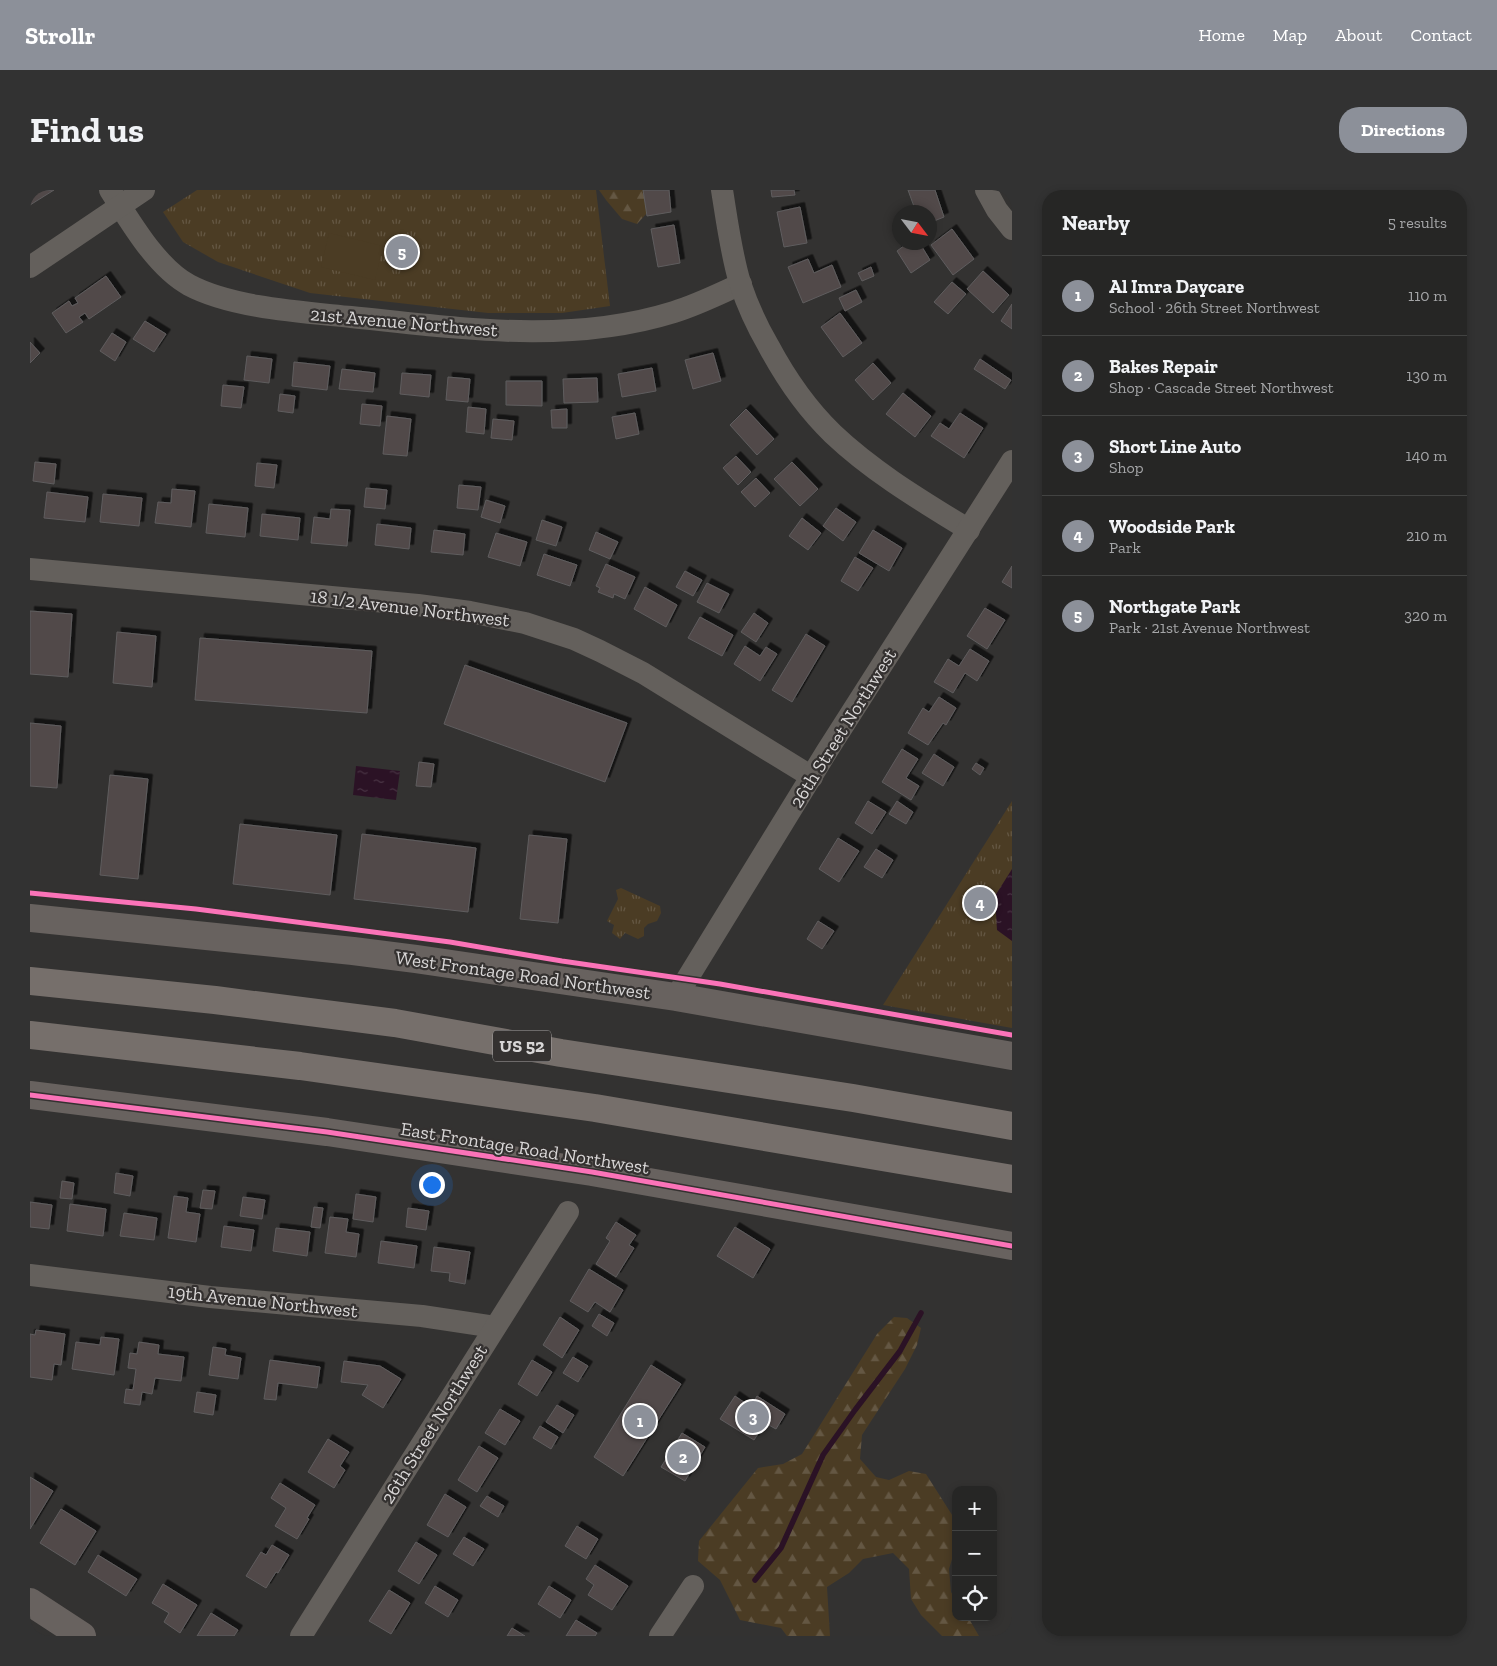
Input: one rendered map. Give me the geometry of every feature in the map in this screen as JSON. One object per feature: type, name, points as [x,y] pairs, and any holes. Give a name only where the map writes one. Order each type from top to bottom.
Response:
[{"type":"highway","name":"US 52","points":[[30,981],[215,1000],[395,1023],[561,1053],[853,1098],[1012,1126]]},
{"type":"highway","points":[[30,1035],[300,1066],[595,1108],[1012,1180]]},
{"type":"street","points":[[30,266],[115,198],[144,190]]},
{"type":"street","points":[[722,190],[730,241],[740,284],[760,332],[792,385],[823,423],[851,449],[896,484],[969,530]]},
{"type":"street","points":[[986,190],[997,210],[1012,229]]},
{"type":"street","name":"21st Avenue Northwest","points":[[115,198],[157,259],[172,274],[188,285],[231,300],[304,313],[493,331],[562,332],[619,324],[674,312],[740,284]]},
{"type":"street","name":"26th Street Northwest","points":[[676,997],[812,777],[1012,461]]},
{"type":"street","name":"18 1/2 Avenue Northwest","points":[[30,569],[418,605],[470,612],[525,623],[574,639],[622,661],[812,777]]},
{"type":"street","name":"West Frontage Road Northwest","points":[[30,918],[353,950],[676,997],[1012,1056]]},
{"type":"street","name":"East Frontage Road Northwest","points":[[30,1095],[327,1132],[543,1165],[1012,1246]]},
{"type":"street","name":"26th Street Northwest","points":[[300,1636],[568,1212]]},
{"type":"street","name":"19th Avenue Northwest","points":[[30,1275],[210,1297],[422,1316],[495,1327]]},
{"type":"street","points":[[660,1636],[693,1586]]},
{"type":"street","points":[[30,1602],[82,1636]]},
{"type":"green space","points":[[197,190],[596,190],[610,306],[562,313],[488,313],[310,293],[218,262],[183,242],[163,212]]},
{"type":"green space","points":[[599,190],[658,190],[647,213],[637,224],[622,219]]},
{"type":"green space","points":[[329,233],[383,246],[375,280],[321,267]]},
{"type":"green space","points":[[1012,801],[1012,1028],[883,1005]]},
{"type":"green space","points":[[621,888],[660,906],[661,913],[657,921],[648,924],[644,928],[644,936],[638,939],[625,933],[620,939],[612,933],[614,925],[607,921],[618,899],[616,890]]},
{"type":"green space","points":[[894,1317],[907,1318],[921,1328],[917,1345],[905,1369],[862,1435],[860,1459],[876,1477],[889,1480],[909,1471],[926,1474],[952,1515],[952,1559],[949,1569],[952,1594],[952,1621],[970,1621],[979,1636],[942,1636],[921,1615],[911,1599],[909,1569],[893,1553],[863,1559],[849,1573],[827,1587],[830,1636],[787,1636],[781,1628],[740,1620],[720,1580],[698,1561],[699,1541],[758,1468],[783,1464],[802,1454],[877,1334]]},
{"type":"water","points":[[356,766],[400,771],[396,800],[353,795]]},
{"type":"water","points":[[1012,869],[1012,941],[997,930],[995,896]]},
{"type":"building","points":[[30,190],[54,190],[30,205]]},
{"type":"building","points":[[643,190],[669,190],[671,212],[647,216]]},
{"type":"building","points":[[771,190],[794,190],[795,195],[772,197]]},
{"type":"building","points":[[908,190],[935,190],[944,217],[937,220],[937,205],[913,205]]},
{"type":"building","points":[[800,207],[807,243],[784,247],[777,212]]},
{"type":"building","points":[[674,225],[680,263],[658,267],[651,229]]},
{"type":"building","points":[[952,229],[974,259],[953,275],[935,250],[937,250],[937,240]]},
{"type":"building","points":[[924,250],[930,260],[911,273],[897,251]]},
{"type":"building","points":[[808,259],[814,273],[832,265],[841,287],[803,303],[788,267]]},
{"type":"building","points":[[871,267],[874,276],[862,281],[858,273]]},
{"type":"building","points":[[983,271],[1009,295],[993,313],[967,289]]},
{"type":"building","points":[[106,276],[121,297],[89,319],[85,313],[79,317],[83,322],[66,333],[52,313],[69,301],[72,306],[78,303],[75,298]]},
{"type":"building","points":[[952,282],[966,294],[948,314],[934,302]]},
{"type":"building","points":[[856,290],[862,302],[845,311],[839,298]]},
{"type":"building","points":[[1012,304],[1012,329],[1001,321]]},
{"type":"building","points":[[840,313],[862,343],[843,357],[821,327]]},
{"type":"building","points":[[145,321],[166,334],[154,352],[133,339]]},
{"type":"building","points":[[112,333],[126,342],[115,361],[100,351]]},
{"type":"building","points":[[30,342],[40,353],[30,363]]},
{"type":"building","points":[[713,353],[721,381],[693,389],[685,360]]},
{"type":"building","points":[[247,356],[272,359],[269,383],[244,380]]},
{"type":"building","points":[[980,359],[1011,380],[1005,389],[974,369]]},
{"type":"building","points":[[294,362],[330,366],[327,390],[292,386]]},
{"type":"building","points":[[873,363],[891,383],[873,400],[855,380]]},
{"type":"building","points":[[652,368],[656,391],[622,397],[618,374]]},
{"type":"building","points":[[342,369],[375,373],[373,392],[339,389]]},
{"type":"building","points":[[402,373],[431,375],[429,397],[400,394]]},
{"type":"building","points":[[448,377],[470,379],[468,402],[446,400]]},
{"type":"building","points":[[597,378],[598,402],[564,403],[563,379]]},
{"type":"building","points":[[506,381],[542,381],[542,406],[506,405]]},
{"type":"building","points":[[223,385],[244,387],[241,408],[221,406]]},
{"type":"building","points":[[903,393],[931,416],[915,437],[886,414]]},
{"type":"building","points":[[280,394],[295,396],[293,413],[278,411]]},
{"type":"building","points":[[362,404],[382,406],[380,426],[360,424]]},
{"type":"building","points":[[468,407],[486,409],[484,434],[466,432]]},
{"type":"building","points":[[567,409],[567,428],[552,428],[551,410]]},
{"type":"building","points":[[746,409],[774,439],[757,455],[730,425]]},
{"type":"building","points":[[635,413],[639,434],[616,439],[612,417]]},
{"type":"building","points":[[960,413],[983,428],[964,458],[931,436],[940,423],[949,429]]},
{"type":"building","points":[[387,416],[411,419],[407,456],[383,454]]},
{"type":"building","points":[[493,419],[514,421],[512,440],[491,438]]},
{"type":"building","points":[[736,456],[751,472],[738,485],[723,468]]},
{"type":"building","points":[[35,462],[56,464],[54,484],[33,481]]},
{"type":"building","points":[[792,462],[818,489],[800,506],[774,479]]},
{"type":"building","points":[[257,463],[277,465],[274,488],[255,486]]},
{"type":"building","points":[[756,478],[770,493],[755,507],[741,492]]},
{"type":"building","points":[[459,485],[481,487],[478,510],[457,508]]},
{"type":"building","points":[[366,488],[387,490],[385,509],[364,507]]},
{"type":"building","points":[[172,489],[195,491],[191,527],[155,523],[158,502],[171,503]]},
{"type":"building","points":[[47,492],[88,497],[85,522],[44,518]]},
{"type":"building","points":[[103,494],[142,498],[139,526],[100,522]]},
{"type":"building","points":[[486,500],[505,506],[500,523],[481,517]]},
{"type":"building","points":[[209,504],[248,508],[245,537],[206,533]]},
{"type":"building","points":[[836,508],[856,522],[843,541],[823,526]]},
{"type":"building","points":[[331,509],[350,510],[347,546],[311,543],[314,517],[330,519]]},
{"type":"building","points":[[262,514],[300,518],[298,540],[260,536]]},
{"type":"building","points":[[802,518],[821,533],[808,550],[789,536]]},
{"type":"building","points":[[542,520],[562,527],[556,546],[536,540]]},
{"type":"building","points":[[377,524],[411,528],[409,549],[375,545]]},
{"type":"building","points":[[434,530],[465,534],[463,555],[431,552]]},
{"type":"building","points":[[873,530],[902,548],[889,571],[859,553]]},
{"type":"building","points":[[596,532],[618,542],[610,559],[589,550]]},
{"type":"building","points":[[496,533],[527,542],[520,566],[488,557]]},
{"type":"building","points":[[544,554],[577,565],[570,586],[537,575]]},
{"type":"building","points":[[855,557],[873,568],[858,591],[841,581]]},
{"type":"building","points":[[606,564],[635,577],[625,599],[614,594],[613,598],[598,592],[600,588],[596,586]]},
{"type":"building","points":[[1012,566],[1012,588],[1002,582]]},
{"type":"building","points":[[685,571],[702,580],[693,596],[676,587]]},
{"type":"building","points":[[707,583],[729,594],[719,613],[697,602]]},
{"type":"building","points":[[645,587],[677,605],[666,627],[634,609]]},
{"type":"building","points":[[985,608],[1005,620],[987,649],[967,636]]},
{"type":"building","points":[[30,611],[72,614],[68,677],[30,674]]},
{"type":"building","points":[[754,613],[768,623],[756,642],[741,632]]},
{"type":"building","points":[[700,617],[733,635],[722,656],[688,638]]},
{"type":"building","points":[[117,632],[156,636],[152,687],[113,683]]},
{"type":"building","points":[[806,634],[825,646],[792,702],[772,690]]},
{"type":"building","points":[[200,638],[372,651],[367,713],[195,700]]},
{"type":"building","points":[[745,646],[760,656],[766,647],[777,654],[760,681],[734,664]]},
{"type":"building","points":[[970,649],[989,661],[977,681],[965,673],[953,693],[934,682],[948,659],[959,666]]},
{"type":"building","points":[[465,665],[627,723],[605,782],[444,724]]},
{"type":"building","points":[[939,697],[956,708],[946,725],[943,723],[928,745],[908,733],[923,708],[929,712]]},
{"type":"building","points":[[30,723],[61,726],[57,788],[30,786]]},
{"type":"building","points":[[902,749],[918,759],[906,778],[919,786],[911,800],[882,782]]},
{"type":"building","points":[[934,754],[954,767],[943,786],[922,773]]},
{"type":"building","points":[[419,762],[434,764],[431,787],[416,786]]},
{"type":"building","points":[[976,763],[984,768],[980,775],[972,769]]},
{"type":"building","points":[[110,775],[148,779],[138,879],[100,875]]},
{"type":"building","points":[[868,801],[886,812],[872,834],[855,823]]},
{"type":"building","points":[[897,801],[913,812],[906,824],[889,814]]},
{"type":"building","points":[[240,824],[337,835],[330,895],[233,884]]},
{"type":"building","points":[[362,834],[476,848],[468,912],[354,899]]},
{"type":"building","points":[[529,835],[567,839],[558,923],[520,919]]},
{"type":"building","points":[[838,838],[859,851],[839,882],[819,869]]},
{"type":"building","points":[[876,849],[893,860],[882,878],[864,867]]},
{"type":"building","points":[[818,921],[834,931],[822,949],[807,939]]},
{"type":"building","points":[[116,1173],[133,1176],[130,1196],[114,1193]]},
{"type":"building","points":[[62,1181],[74,1183],[72,1199],[60,1198]]},
{"type":"building","points":[[203,1190],[215,1191],[212,1209],[200,1208]]},
{"type":"building","points":[[356,1194],[376,1197],[373,1222],[353,1219]]},
{"type":"building","points":[[174,1196],[188,1198],[186,1212],[200,1214],[196,1242],[168,1238]]},
{"type":"building","points":[[243,1197],[265,1200],[262,1219],[240,1216]]},
{"type":"building","points":[[30,1202],[52,1205],[49,1229],[30,1227]]},
{"type":"building","points":[[70,1204],[106,1209],[103,1236],[67,1231]]},
{"type":"building","points":[[314,1207],[323,1208],[320,1228],[311,1227]]},
{"type":"building","points":[[408,1208],[429,1211],[426,1230],[406,1227]]},
{"type":"building","points":[[124,1213],[157,1218],[154,1240],[120,1236]]},
{"type":"building","points":[[330,1217],[348,1219],[346,1232],[359,1234],[356,1257],[325,1253]]},
{"type":"building","points":[[616,1222],[636,1235],[629,1245],[634,1248],[616,1277],[596,1264],[610,1241],[606,1238]]},
{"type":"building","points":[[224,1226],[254,1230],[251,1251],[221,1247]]},
{"type":"building","points":[[735,1227],[770,1249],[753,1278],[717,1256]]},
{"type":"building","points":[[276,1228],[310,1232],[307,1256],[273,1251]]},
{"type":"building","points":[[381,1241],[417,1246],[414,1268],[378,1263]]},
{"type":"building","points":[[434,1247],[470,1252],[465,1284],[449,1281],[450,1273],[431,1271]]},
{"type":"building","points":[[589,1269],[623,1290],[610,1312],[595,1302],[588,1312],[570,1301]]},
{"type":"building","points":[[599,1314],[614,1323],[607,1336],[592,1326]]},
{"type":"building","points":[[560,1317],[579,1330],[562,1358],[543,1345]]},
{"type":"building","points":[[36,1330],[65,1334],[61,1365],[54,1364],[52,1380],[30,1377],[30,1334],[35,1335]]},
{"type":"building","points":[[101,1337],[119,1339],[114,1375],[72,1369],[76,1342],[100,1345]]},
{"type":"building","points":[[139,1342],[159,1345],[158,1354],[184,1357],[181,1381],[155,1378],[152,1394],[142,1392],[140,1405],[124,1403],[126,1389],[133,1390],[136,1369],[128,1368],[130,1353],[137,1354]]},
{"type":"building","points":[[213,1347],[226,1349],[225,1355],[241,1358],[238,1379],[209,1375]]},
{"type":"building","points":[[573,1357],[588,1366],[578,1382],[563,1373]]},
{"type":"building","points":[[270,1360],[320,1367],[317,1388],[278,1383],[276,1400],[264,1399]]},
{"type":"building","points":[[532,1360],[552,1372],[537,1396],[518,1384]]},
{"type":"building","points":[[344,1361],[380,1366],[401,1379],[383,1408],[362,1395],[368,1385],[341,1382]]},
{"type":"building","points":[[651,1365],[681,1384],[623,1476],[594,1457]]},
{"type":"building","points":[[197,1392],[216,1395],[213,1415],[194,1412]]},
{"type":"building","points":[[735,1396],[751,1407],[757,1396],[785,1414],[776,1429],[765,1423],[754,1440],[720,1419]]},
{"type":"building","points":[[557,1405],[574,1415],[563,1433],[546,1422]]},
{"type":"building","points":[[500,1409],[520,1421],[505,1445],[485,1433]]},
{"type":"building","points":[[540,1426],[558,1437],[551,1449],[533,1438]]},
{"type":"building","points":[[682,1433],[705,1447],[685,1481],[661,1467]]},
{"type":"building","points":[[328,1439],[349,1452],[340,1466],[345,1470],[334,1488],[308,1472]]},
{"type":"building","points":[[479,1446],[498,1458],[477,1492],[458,1480]]},
{"type":"building","points":[[30,1477],[53,1491],[30,1529]]},
{"type":"building","points":[[280,1483],[315,1505],[297,1539],[275,1526],[286,1508],[271,1498]]},
{"type":"building","points":[[445,1494],[466,1507],[448,1537],[427,1525]]},
{"type":"building","points":[[487,1496],[504,1506],[498,1517],[480,1506]]},
{"type":"building","points":[[61,1509],[96,1531],[75,1565],[40,1543]]},
{"type":"building","points":[[577,1526],[598,1539],[586,1559],[565,1546]]},
{"type":"building","points":[[464,1537],[484,1549],[473,1566],[453,1554]]},
{"type":"building","points":[[416,1542],[437,1555],[419,1584],[398,1571]]},
{"type":"building","points":[[272,1545],[289,1555],[266,1588],[246,1576],[261,1552],[266,1555]]},
{"type":"building","points":[[98,1555],[137,1579],[126,1596],[88,1572]]},
{"type":"building","points":[[595,1565],[628,1586],[612,1610],[588,1595],[594,1585],[586,1579]]},
{"type":"building","points":[[163,1584],[197,1605],[180,1633],[164,1622],[169,1613],[152,1603]]},
{"type":"building","points":[[435,1586],[458,1600],[448,1617],[425,1603]]},
{"type":"building","points":[[549,1586],[571,1600],[560,1618],[538,1604]]},
{"type":"building","points":[[389,1590],[410,1603],[391,1634],[369,1621]]},
{"type":"building","points":[[211,1613],[238,1630],[234,1636],[197,1636]]},
{"type":"building","points":[[576,1620],[597,1633],[595,1636],[566,1636]]},
{"type":"building","points":[[512,1628],[525,1636],[507,1636]]},
{"type":"waterway","points":[[755,1580],[781,1548],[823,1455],[900,1351],[921,1313]]},
{"type":"cycle path","points":[[30,893],[196,909],[450,942],[562,961],[720,984],[1012,1035]]},
{"type":"cycle path","points":[[30,1095],[327,1132],[592,1172],[1012,1246]]},
{"type":"place","name":"Northgate Park","points":[[402,252]]},
{"type":"place","name":"Woodside Park","points":[[980,903]]},
{"type":"place","name":"Short Line Auto","points":[[753,1417]]},
{"type":"place","name":"Al Imra Daycare","points":[[640,1421]]},
{"type":"place","name":"Bakes Repair","points":[[683,1457]]}]
